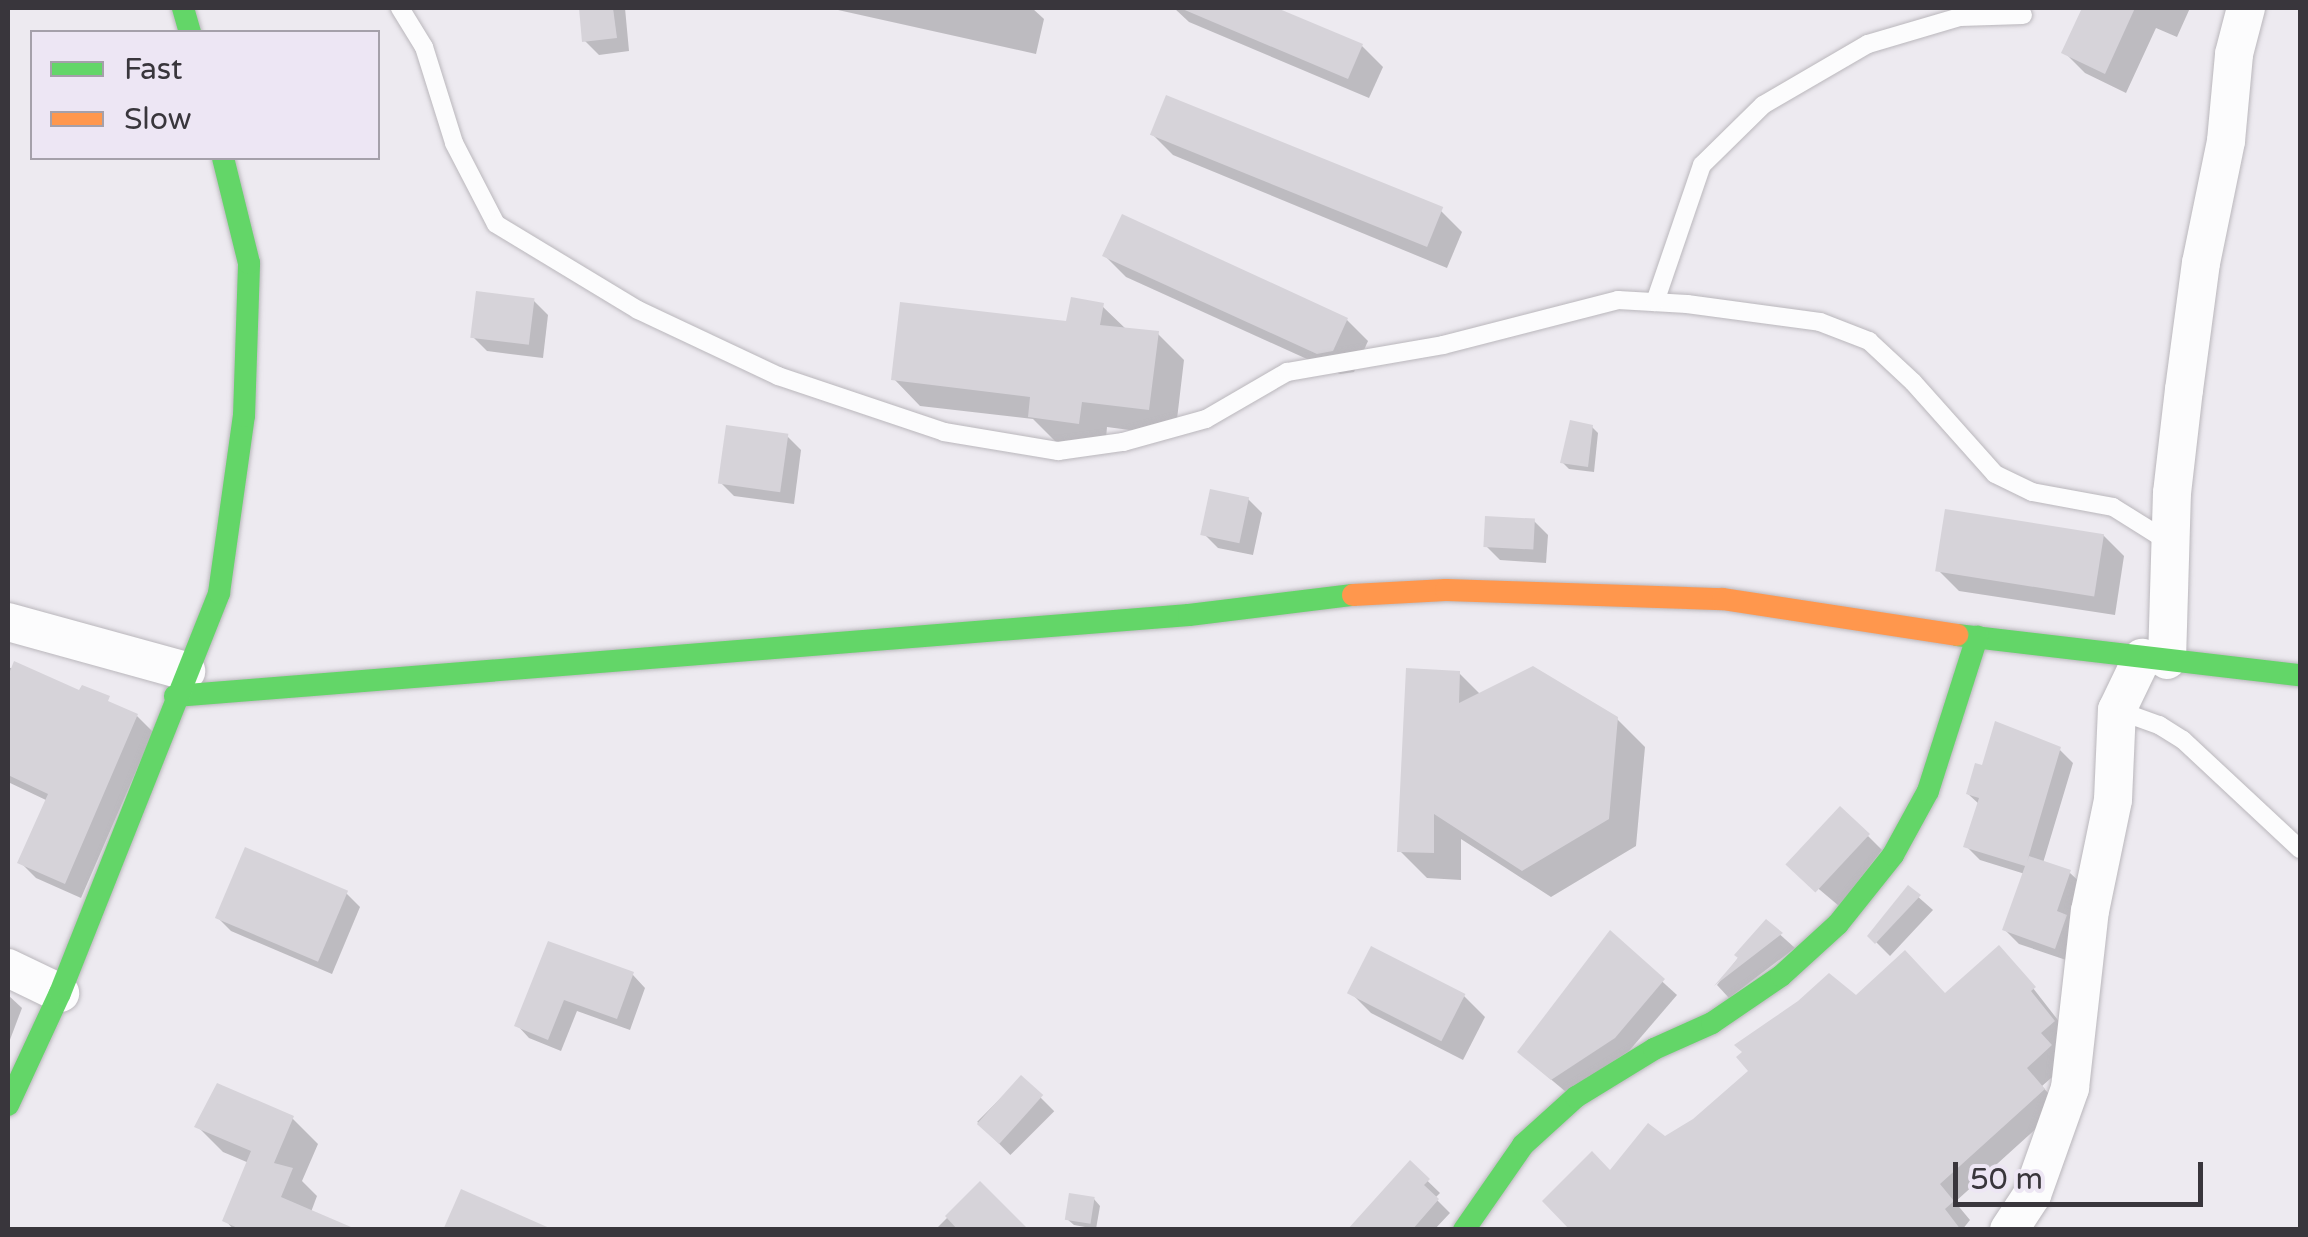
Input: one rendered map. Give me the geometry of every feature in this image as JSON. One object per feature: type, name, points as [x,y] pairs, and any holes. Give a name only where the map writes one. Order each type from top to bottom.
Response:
[{"type":"street","points":[[2009,1230],[2032,1195],[2070,1088],[2092,895],[2112,800],[2117,710],[2155,659],[2172,544],[2172,493],[2201,263],[2226,141],[2234,54],[2246,8]]},
{"type":"street","points":[[8,1105],[60,993],[219,593],[244,416],[249,264],[223,160]]},
{"type":"street","points":[[8,622],[180,683],[823,646],[1189,615],[1339,596],[1446,590],[1724,599],[1977,637],[2300,674]]},
{"type":"street","points":[[1464,1230],[1523,1146],[1576,1097],[1654,1048],[1712,1023],[1781,976],[1838,924],[1893,855],[1928,791],[1977,637]]},
{"type":"street","points":[[8,968],[60,993]]},
{"type":"lane","points":[[400,8],[424,47],[454,143],[496,224],[638,310],[778,376],[944,432],[1058,451],[1123,442],[1206,419],[1287,372],[1443,344],[1618,300],[1655,302],[1820,322],[1869,341],[1913,382],[1995,474],[2032,492],[2113,507],[2172,544]]},
{"type":"lane","points":[[1655,302],[1702,165],[1763,105],[1886,38],[1960,17],[2023,15]]},
{"type":"lane","points":[[2117,710],[2159,725],[2183,740],[2300,849]]},
{"type":"building","points":[[579,8],[613,8],[617,38],[582,42]]},
{"type":"building","points":[[1180,8],[1277,8],[1363,44],[1348,79]]},
{"type":"building","points":[[2082,8],[2135,8],[2105,74],[2061,53]]},
{"type":"building","points":[[1166,95],[1443,207],[1427,247],[1150,135]]},
{"type":"building","points":[[1122,214],[1348,318],[1333,351],[1317,354],[1102,256]]},
{"type":"building","points":[[476,291],[535,298],[529,345],[470,338]]},
{"type":"building","points":[[1071,297],[1104,303],[1100,325],[1159,331],[1149,410],[1082,402],[1079,424],[1028,417],[1030,397],[891,380],[900,302],[1066,321]]},
{"type":"building","points":[[1570,420],[1593,425],[1588,467],[1560,463]]},
{"type":"building","points":[[726,425],[788,434],[780,492],[718,483]]},
{"type":"building","points":[[1210,489],[1249,497],[1239,543],[1200,535]]},
{"type":"building","points":[[1945,509],[2104,534],[2094,596],[1935,571]]},
{"type":"building","points":[[1485,516],[1535,519],[1533,550],[1483,547]]},
{"type":"building","points":[[14,661],[79,690],[82,685],[110,696],[108,701],[138,714],[65,884],[17,863],[48,794],[8,775],[8,676]]},
{"type":"building","points":[[1533,666],[1618,717],[1609,819],[1522,871],[1434,814],[1434,853],[1397,852],[1406,668],[1460,671],[1459,703]]},
{"type":"building","points":[[1995,721],[2061,747],[2027,862],[2029,856],[2071,870],[2057,911],[2067,915],[2055,949],[2002,930],[2025,866],[1963,847],[1979,798],[1966,794],[1975,763],[1982,765]]},
{"type":"building","points":[[1840,806],[1870,834],[1815,892],[1785,865]]},
{"type":"building","points":[[245,847],[348,891],[318,962],[215,918]]},
{"type":"building","points":[[1908,885],[1921,895],[1875,944],[1867,936]]},
{"type":"building","points":[[1766,919],[1783,933],[1714,986],[1738,958],[1734,955]]},
{"type":"building","points":[[1610,930],[1665,979],[1615,1038],[1551,1080],[1517,1052]]},
{"type":"building","points":[[548,941],[634,972],[617,1019],[564,1000],[548,1040],[514,1026]]},
{"type":"building","points":[[1999,945],[2036,987],[2031,991],[2055,1021],[2041,1033],[2052,1045],[2027,1068],[2045,1089],[1940,1184],[1954,1201],[1945,1209],[1961,1230],[1570,1230],[1542,1201],[1592,1151],[1610,1170],[1648,1123],[1665,1136],[1693,1119],[1748,1071],[1736,1057],[1742,1052],[1734,1045],[1798,1001],[1829,973],[1856,995],[1905,950],[1945,993]]},
{"type":"building","points":[[1371,946],[1465,994],[1441,1041],[1347,993]]},
{"type":"building","points":[[1021,1075],[1043,1095],[999,1144],[977,1124]]},
{"type":"building","points":[[217,1083],[294,1116],[274,1163],[293,1168],[281,1197],[358,1230],[242,1230],[222,1221],[251,1151],[194,1127]]},
{"type":"building","points":[[1410,1160],[1430,1179],[1424,1185],[1439,1199],[1412,1230],[1347,1230]]},
{"type":"building","points":[[980,1181],[1029,1230],[958,1230],[945,1216]]},
{"type":"building","points":[[461,1189],[554,1230],[443,1230]]},
{"type":"building","points":[[1069,1193],[1095,1197],[1090,1224],[1065,1220]]},
{"type":"traffic: fast","points":[[183,8],[189,30]]},
{"type":"traffic: fast","points":[[8,1105],[60,993],[219,593],[244,416],[249,263],[223,160]]},
{"type":"traffic: fast","points":[[175,696],[1189,615],[1353,595]]},
{"type":"traffic: fast","points":[[1957,635],[2300,675]]},
{"type":"traffic: fast","points":[[1464,1230],[1523,1145],[1576,1097],[1654,1049],[1712,1023],[1781,976],[1838,924],[1893,855],[1928,791],[1977,637]]},
{"type":"traffic: slow","points":[[1353,595],[1446,590],[1723,599],[1957,635]]}]
